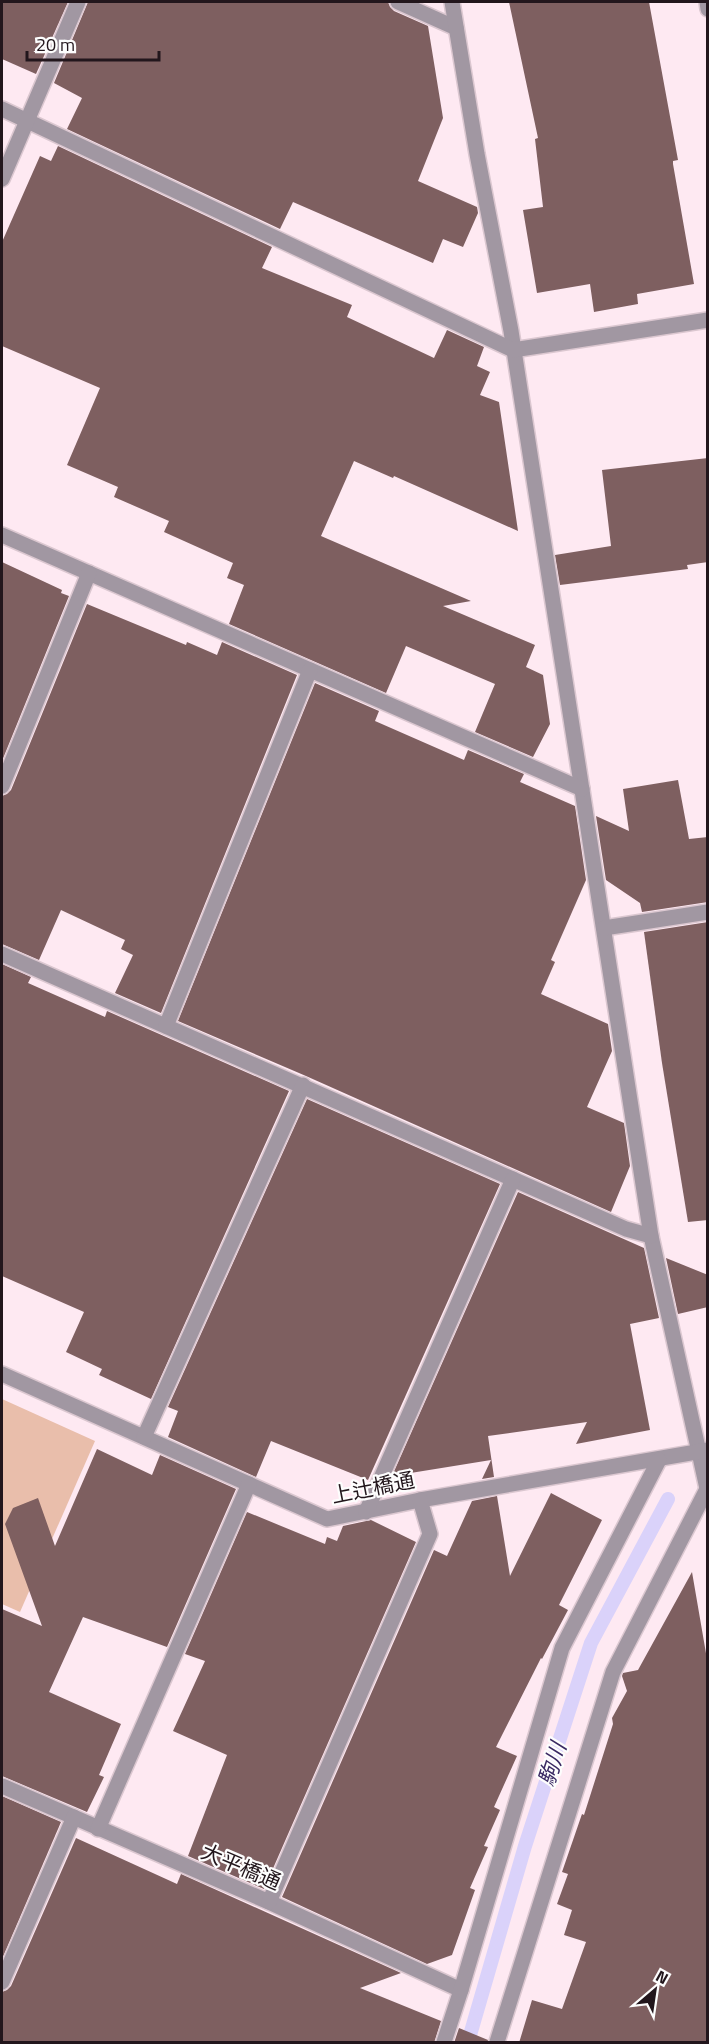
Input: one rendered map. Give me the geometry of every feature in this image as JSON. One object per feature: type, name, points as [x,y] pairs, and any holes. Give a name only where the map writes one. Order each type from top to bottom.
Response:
[{"type":"street","points":[[2,179],[78,2]]},
{"type":"street","points":[[398,2],[456,28]]},
{"type":"street","points":[[452,2],[513,350],[651,1236],[688,1400],[704,1451],[708,1493]]},
{"type":"street","points":[[707,2],[708,9]]},
{"type":"street","points":[[2,109],[513,350],[708,320]]},
{"type":"street","points":[[2,535],[582,789]]},
{"type":"street","points":[[2,786],[89,573]]},
{"type":"street","points":[[166,1026],[310,670]]},
{"type":"street","points":[[604,928],[708,912]]},
{"type":"street","points":[[2,954],[513,1179],[626,1228],[651,1236]]},
{"type":"street","points":[[144,1437],[303,1085]]},
{"type":"street","points":[[366,1512],[513,1179]]},
{"type":"street","name":"上辻橋通","points":[[2,1374],[327,1519],[420,1500],[704,1451]]},
{"type":"street","points":[[444,2043],[562,1648],[658,1460]]},
{"type":"street","points":[[98,1828],[249,1484]]},
{"type":"street","points":[[497,2043],[613,1672],[707,1489]]},
{"type":"street","points":[[269,1902],[430,1534],[420,1500]]},
{"type":"street","name":"大平橋通","points":[[2,1786],[269,1902],[461,1990]]},
{"type":"street","points":[[2,1982],[74,1817]]},
{"type":"shaded area","points":[[2,1399],[95,1441],[20,1612],[2,1604]]},
{"type":"building","points":[[2,2],[68,2],[36,74],[2,59]]},
{"type":"building","points":[[88,2],[388,2],[394,11],[428,26],[443,118],[418,181],[477,207],[478,213],[463,247],[443,239],[433,263],[293,202],[280,229],[67,129],[82,98],[54,83]]},
{"type":"building","points":[[509,2],[649,2],[678,160],[673,161],[673,164],[694,284],[637,294],[638,304],[594,312],[590,284],[537,293],[523,210],[543,207],[535,139],[538,138]]},
{"type":"building","points":[[58,146],[272,247],[262,268],[352,305],[347,317],[434,358],[447,330],[484,347],[477,366],[490,372],[480,395],[499,402],[518,531],[394,476],[393,478],[354,461],[321,536],[471,601],[443,606],[535,645],[526,667],[543,675],[550,724],[533,757],[475,732],[495,684],[406,646],[386,693],[229,624],[244,585],[227,578],[233,563],[164,532],[169,521],[114,497],[118,487],[67,465],[100,388],[2,346],[2,242],[40,156],[51,161]]},
{"type":"building","points":[[708,458],[708,562],[687,565],[688,569],[560,585],[555,555],[611,546],[602,470]]},
{"type":"building","points":[[2,562],[62,590],[61,593],[69,596],[2,761]]},
{"type":"building","points":[[87,604],[186,645],[187,642],[217,655],[222,642],[297,675],[161,1013],[115,993],[133,955],[121,949],[125,940],[61,910],[39,960],[2,944],[2,796],[11,790]]},
{"type":"building","points":[[315,683],[379,711],[375,721],[464,760],[468,750],[524,774],[520,782],[575,806],[586,880],[551,960],[555,962],[541,994],[608,1024],[612,1051],[587,1107],[624,1123],[630,1166],[611,1212],[178,1021]]},
{"type":"building","points":[[678,780],[689,839],[708,837],[708,902],[642,912],[640,903],[606,880],[596,816],[629,831],[623,789]]},
{"type":"building","points":[[708,922],[708,1220],[688,1222],[662,1063],[644,932]]},
{"type":"building","points":[[2,964],[31,977],[28,983],[105,1017],[107,1011],[289,1091],[151,1399],[99,1375],[102,1369],[66,1352],[84,1312],[2,1276]]},
{"type":"building","points":[[307,1099],[500,1184],[368,1480],[271,1441],[256,1477],[168,1437],[178,1411],[168,1407]]},
{"type":"building","points":[[518,1192],[644,1248],[659,1318],[630,1324],[650,1430],[576,1444],[587,1422],[488,1436],[494,1477],[482,1479],[491,1460],[392,1476]]},
{"type":"building","points":[[666,1258],[708,1275],[708,1307],[678,1314]]},
{"type":"building","points":[[97,1449],[152,1475],[160,1455],[236,1489],[167,1647],[83,1617],[49,1692],[121,1724],[99,1775],[104,1777],[87,1812],[2,1776],[2,1609],[42,1626],[5,1524],[13,1508],[38,1498],[55,1546]]},
{"type":"building","points":[[551,1493],[602,1520],[559,1605],[568,1610],[496,1747],[517,1756],[494,1807],[500,1810],[484,1846],[488,1847],[470,1888],[475,1890],[452,1955],[427,1964],[282,1897],[434,1550],[447,1556],[472,1501],[497,1496],[510,1576]]},
{"type":"building","points":[[247,1512],[325,1544],[327,1537],[337,1541],[343,1526],[371,1520],[416,1542],[264,1889],[188,1856],[227,1755],[173,1731],[205,1661],[185,1654]]},
{"type":"building","points":[[692,1572],[708,1665],[708,2043],[519,2043],[532,2000],[562,2009],[586,1942],[564,1935],[572,1910],[557,1904],[568,1874],[562,1872],[582,1814],[584,1815],[613,1724],[612,1718],[627,1691],[623,1673],[638,1670]]},
{"type":"building","points":[[2,1796],[61,1822],[2,1959]]},
{"type":"building","points":[[76,1838],[177,1884],[181,1874],[401,1973],[360,1988],[441,2021],[434,2043],[2,2043],[2,1992],[11,1986]]},
{"type":"building","points":[[459,2028],[488,2040],[487,2043],[454,2043]]},
{"type":"waterway","name":"駒川","points":[[468,2042],[525,1846],[591,1643],[668,1499]]}]
